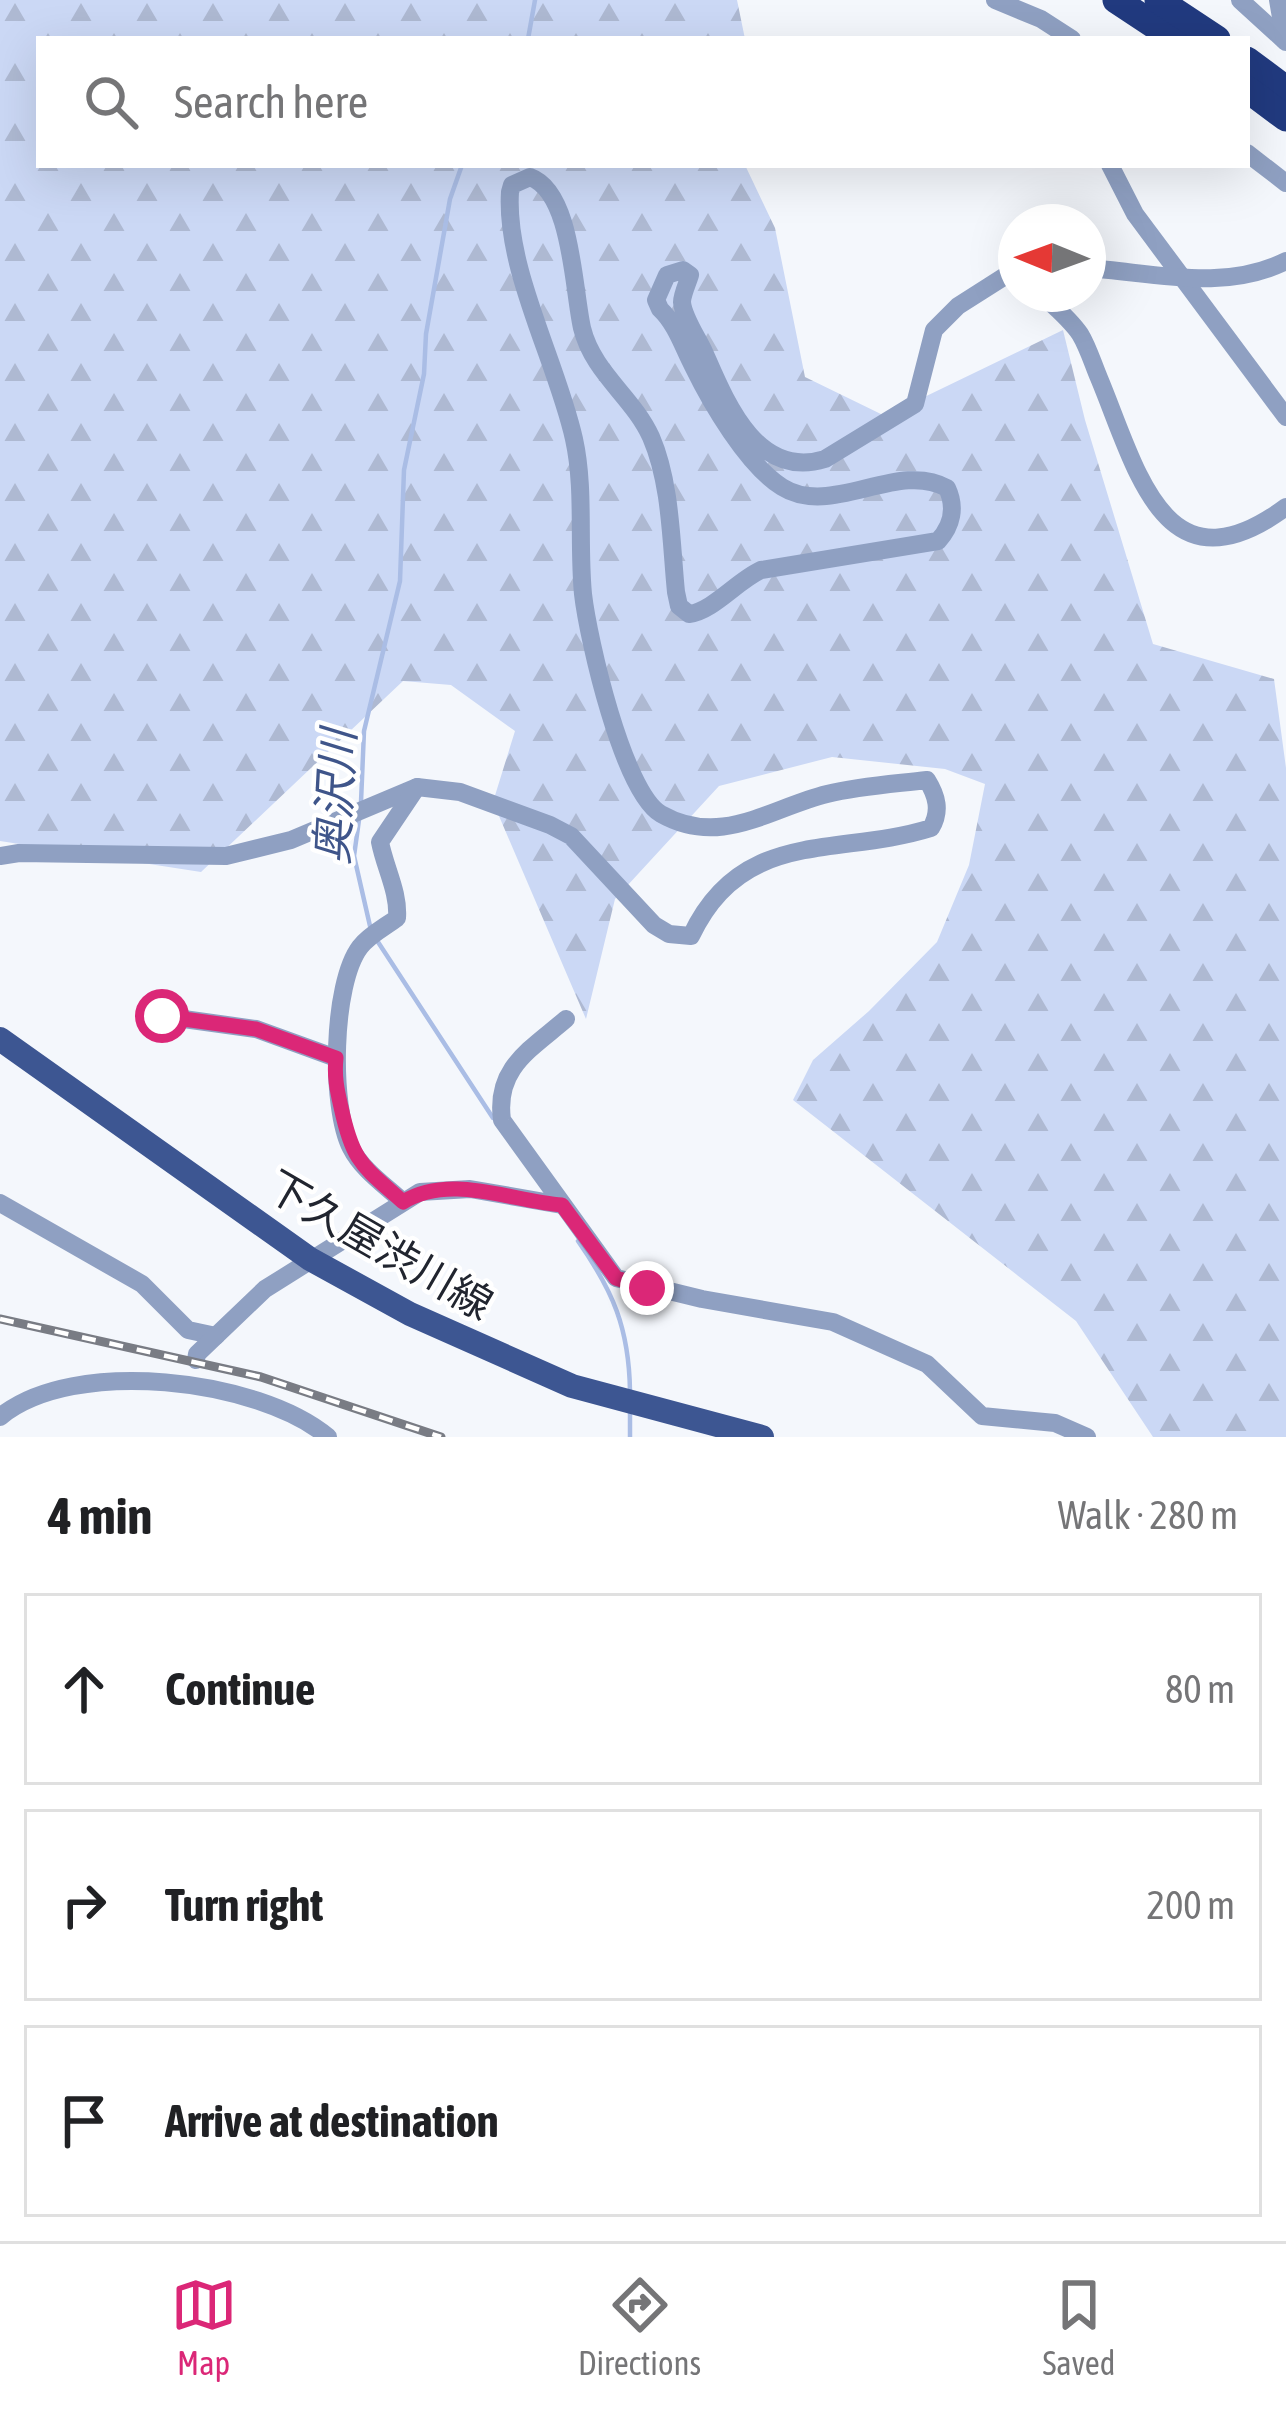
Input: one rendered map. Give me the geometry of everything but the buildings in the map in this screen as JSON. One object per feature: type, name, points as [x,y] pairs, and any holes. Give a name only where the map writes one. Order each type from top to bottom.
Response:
[{"type":"highway","points":[[1116,0],[1170,36]]},
{"type":"highway","points":[[1158,0],[1212,36]]},
{"type":"highway","points":[[1250,62],[1286,88]]},
{"type":"highway","points":[[1250,91],[1286,118]]},
{"type":"main road","name":"下久屋渋川線","points":[[0,1039],[310,1259],[410,1314],[528,1370],[762,1437]]},
{"type":"street","points":[[995,0],[1067,36]]},
{"type":"street","points":[[1041,19],[1053,0]]},
{"type":"street","points":[[1240,0],[1286,41]]},
{"type":"street","points":[[1278,0],[1286,41]]},
{"type":"street","points":[[1041,19],[1050,36]]},
{"type":"street","points":[[1250,155],[1286,183]]},
{"type":"street","points":[[1112,168],[1136,214],[1286,417]]},
{"type":"street","points":[[0,856],[226,856],[291,840],[417,787],[460,792],[550,824],[571,836],[654,925],[668,934],[691,936],[721,889],[766,862],[795,849],[906,836],[931,828],[937,796],[927,781],[825,794],[744,825],[721,828],[699,827],[658,813],[636,782],[597,666],[584,598],[579,460],[512,240],[508,218],[512,184],[530,177],[541,181],[558,203],[584,335],[596,365],[650,435],[666,499],[682,611],[698,614],[738,580],[761,569],[938,541],[952,517],[952,498],[947,488],[925,480],[827,494],[797,494],[782,487],[725,422],[660,309],[656,300],[667,275],[683,270],[690,275],[682,302],[723,399],[758,445],[810,464],[915,404],[934,330],[958,306],[998,280]]},
{"type":"street","points":[[1106,270],[1184,278],[1246,277],[1286,260]]},
{"type":"street","points":[[1059,312],[1081,335],[1139,473],[1161,512],[1183,532],[1201,539],[1232,538],[1257,529],[1286,507]]},
{"type":"street","points":[[403,1202],[349,1146],[334,1074],[347,969],[362,944],[397,918],[398,901],[380,842],[417,787]]},
{"type":"street","points":[[162,1016],[256,1029],[336,1058]]},
{"type":"street","points":[[566,1019],[512,1066],[498,1095],[502,1120],[616,1278],[833,1322],[927,1364],[982,1416],[1054,1423],[1087,1437]]},
{"type":"street","points":[[192,1375],[216,1336],[265,1289],[420,1192],[454,1189],[562,1205]]},
{"type":"street","points":[[0,1203],[142,1284],[188,1330],[216,1336]]},
{"type":"street","points":[[0,1417],[43,1394],[84,1382],[192,1375],[311,1423],[328,1437]]},
{"type":"green space","points":[[0,0],[737,0],[744,36],[36,36],[36,168],[746,168],[775,228],[805,377],[885,416],[1063,330],[1085,420],[1153,644],[1274,679],[1286,768],[1286,1437],[1153,1437],[1076,1321],[793,1100],[813,1060],[937,942],[969,865],[985,784],[945,769],[832,757],[719,786],[615,899],[586,1019],[493,802],[515,731],[451,685],[403,681],[201,872],[0,841]]},
{"type":"waterway","name":"奥沢川","points":[[529,36],[535,0]]},
{"type":"waterway","name":"奥沢川","points":[[361,802],[364,731],[400,581],[404,470],[424,374],[426,334],[450,199],[461,168]]},
{"type":"waterway","name":"奥沢川","points":[[359,820],[354,856],[370,926]]},
{"type":"waterway","name":"奥沢川","points":[[378,942],[493,1118]]},
{"type":"waterway","name":"奥沢川","points":[[578,1241],[617,1311],[630,1391]]},
{"type":"waterway","name":"奥沢川","points":[[630,1408],[630,1437]]},
{"type":"railway","points":[[0,1319],[261,1377],[441,1437]]},
{"type":"route","points":[[162,1016],[256,1029],[336,1058],[334,1074],[349,1146],[403,1202],[420,1192],[454,1189],[562,1205],[616,1278],[647,1288]]}]
